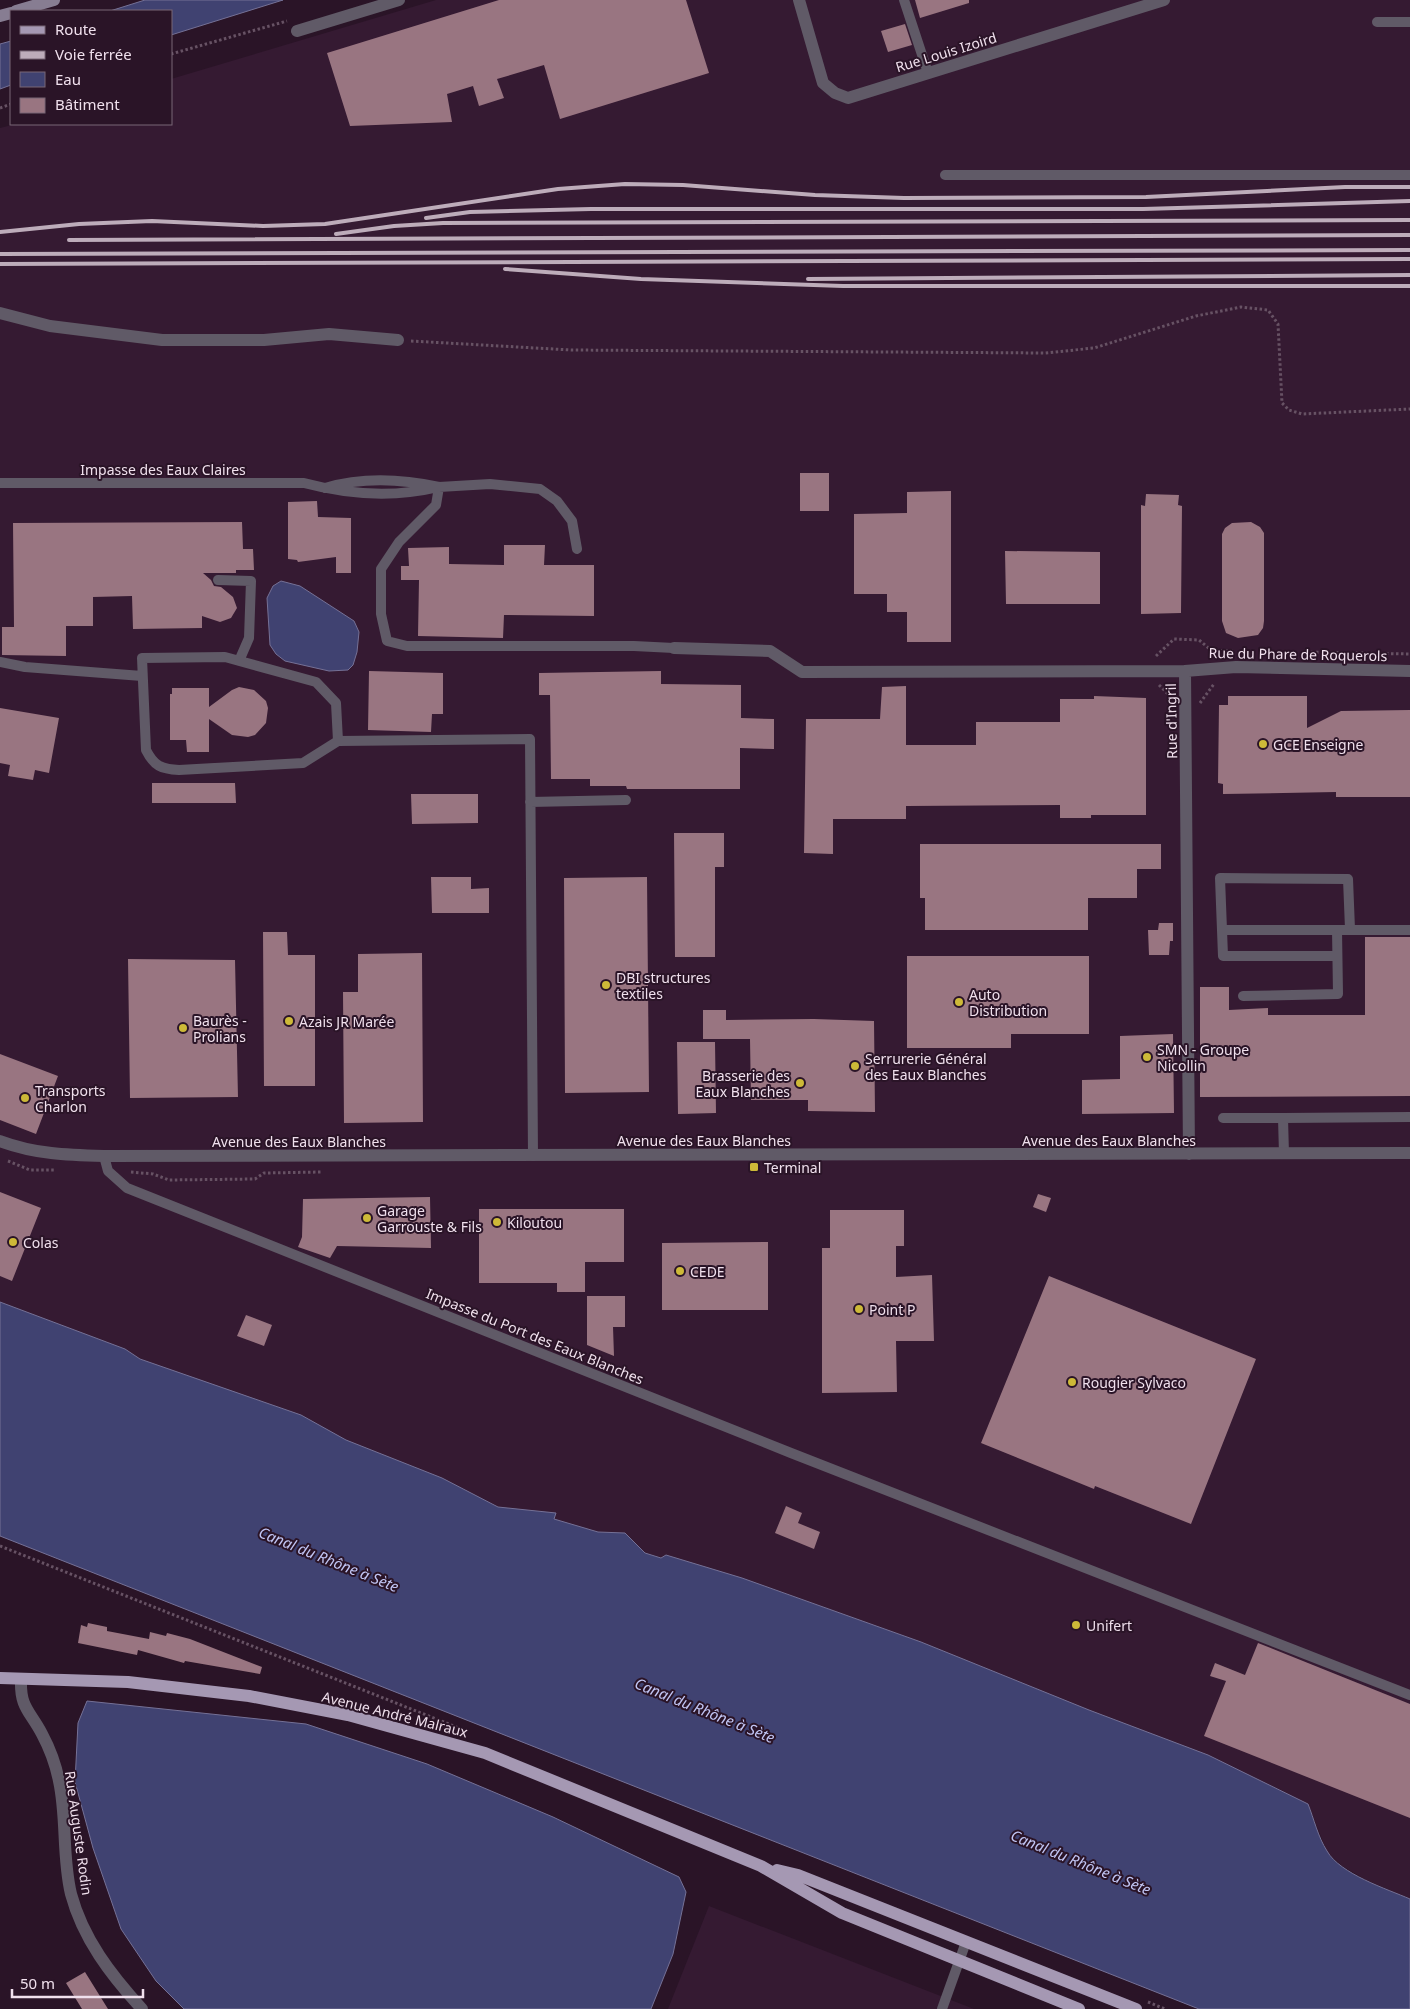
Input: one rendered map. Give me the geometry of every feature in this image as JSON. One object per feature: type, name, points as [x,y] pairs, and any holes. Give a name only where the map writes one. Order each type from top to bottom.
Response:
[{"type":"main road","points":[[19,10],[54,0]]},
{"type":"main road","name":"Avenue André Malraux","points":[[0,1678],[128,1682],[249,1696],[348,1714],[485,1753],[761,1866]]},
{"type":"main road","points":[[761,1866],[798,1875],[1132,2009]]},
{"type":"main road","points":[[761,1866],[842,1913],[1079,2009]]},
{"type":"street","points":[[294,25],[399,0]]},
{"type":"street","name":"Rue Louis Izoird","points":[[798,0],[823,83],[835,93],[848,98],[1164,0]]},
{"type":"street","points":[[0,313],[50,326],[162,340],[264,340],[328,334],[398,340]]},
{"type":"street","name":"Rue d'Ingril","points":[[674,648],[770,651],[802,672],[1185,671],[1189,1154]]},
{"type":"street","name":"Rue du Phare de Roquerols","points":[[1185,671],[1236,667],[1410,671]]},
{"type":"street","name":"Avenue des Eaux Blanches","points":[[0,1141],[35,1152],[54,1155],[104,1156],[1410,1153]]},
{"type":"street","name":"Rue Auguste Rodin","points":[[21,1680],[20,1694],[24,1707],[44,1736],[59,1780],[71,1893],[86,1937],[117,1982],[142,2009]]},
{"type":"lane","points":[[904,0],[928,73]]},
{"type":"lane","points":[[1377,22],[1410,22]]},
{"type":"lane","points":[[944,175],[1410,175]]},
{"type":"lane","name":"Impasse des Eaux Claires","points":[[0,483],[304,482],[348,494],[417,492],[439,487],[490,484],[540,489],[557,501],[572,522],[577,549]]},
{"type":"lane","points":[[439,487],[436,505],[399,542],[381,569],[381,614],[387,641],[407,646],[634,646],[674,648]]},
{"type":"lane","points":[[218,580],[251,581],[250,638],[240,661]]},
{"type":"lane","points":[[338,741],[336,703],[316,682],[225,657],[142,658],[146,750],[152,763],[164,769],[303,762],[338,741],[530,739],[533,1156]]},
{"type":"lane","points":[[0,662],[25,667],[142,676]]},
{"type":"lane","points":[[530,802],[626,800]]},
{"type":"lane","points":[[1337,956],[1223,956],[1220,878],[1348,879],[1350,930]]},
{"type":"lane","points":[[1222,930],[1410,930]]},
{"type":"lane","points":[[1243,996],[1338,994],[1337,930]]},
{"type":"lane","points":[[1223,1118],[1410,1117]]},
{"type":"lane","points":[[1284,1118],[1284,1154]]},
{"type":"lane","name":"Impasse du Port des Eaux Blanches","points":[[104,1156],[108,1171],[127,1188],[791,1453],[1410,1696]]},
{"type":"lane","points":[[942,2009],[966,1942]]},
{"type":"path","points":[[172,54],[294,25]]},
{"type":"path","points":[[398,340],[571,350],[1045,353],[1094,348],[1196,316],[1241,308],[1268,310],[1278,324],[1282,402],[1289,410],[1302,414],[1410,409]]},
{"type":"shaded area","points":[[436,0],[1410,0],[1410,1899],[1366,1880],[1342,1866],[1327,1852],[1308,1804],[1208,1755],[1089,1710],[921,1642],[742,1578],[645,1553],[625,1533],[598,1532],[498,1507],[442,1478],[140,1359],[125,1349],[0,1302],[0,128],[12,125],[172,125],[172,79]]},
{"type":"shaded area","points":[[709,1906],[974,2009],[668,2009]]},
{"type":"water","points":[[145,0],[283,0],[172,35],[172,10],[113,10]]},
{"type":"water","points":[[10,41],[10,85],[0,89],[0,44]]},
{"type":"water","points":[[281,581],[300,586],[354,621],[359,632],[357,652],[353,665],[348,670],[329,671],[285,661],[276,654],[270,645],[267,598],[273,586]]},
{"type":"water","name":"Canal du Rhône à Sète","points":[[0,1302],[125,1349],[140,1359],[301,1415],[346,1440],[442,1478],[498,1507],[556,1513],[554,1519],[598,1532],[625,1533],[645,1553],[661,1558],[666,1555],[742,1578],[921,1642],[1089,1710],[1208,1755],[1308,1804],[1321,1840],[1333,1859],[1353,1874],[1410,1899],[1410,2009],[1199,2009],[0,1536]]},
{"type":"water","points":[[87,1701],[306,1724],[427,1764],[553,1817],[679,1877],[686,1892],[673,1954],[651,2009],[184,2009],[156,1981],[121,1929],[93,1848],[75,1782],[78,1723]]},
{"type":"building","points":[[499,0],[686,0],[709,73],[560,119],[544,65],[497,79],[504,98],[479,106],[473,86],[447,94],[452,122],[350,126],[327,53]]},
{"type":"building","points":[[915,0],[969,0],[969,3],[920,18]]},
{"type":"building","points":[[905,24],[912,45],[888,52],[881,31]]},
{"type":"building","points":[[800,473],[829,473],[829,511],[800,511]]},
{"type":"building","points":[[951,491],[951,642],[907,642],[907,612],[887,612],[887,594],[854,594],[854,514],[907,513],[907,492]]},
{"type":"building","points":[[1146,494],[1179,495],[1178,505],[1182,506],[1181,613],[1141,614],[1141,505],[1145,506]]},
{"type":"building","points":[[317,501],[318,517],[351,518],[351,573],[336,573],[336,557],[298,562],[297,560],[288,559],[288,502]]},
{"type":"building","points":[[242,522],[243,549],[253,549],[254,570],[236,570],[236,573],[203,573],[211,580],[214,586],[221,587],[233,597],[237,608],[231,618],[220,622],[202,616],[202,628],[133,629],[132,596],[93,597],[93,626],[66,626],[66,656],[2,655],[2,627],[14,627],[13,523]]},
{"type":"building","points":[[1251,522],[1260,527],[1264,533],[1264,621],[1263,628],[1258,635],[1238,638],[1226,633],[1222,621],[1222,534],[1225,528],[1232,523]]},
{"type":"building","points":[[504,545],[545,545],[544,565],[594,565],[594,616],[504,615],[503,638],[418,636],[419,580],[401,580],[401,566],[409,566],[408,548],[449,547],[449,564],[504,565]]},
{"type":"building","points":[[1005,551],[1100,552],[1100,604],[1006,604]]},
{"type":"building","points":[[369,671],[443,673],[443,714],[432,714],[431,732],[368,730]]},
{"type":"building","points":[[661,671],[661,684],[741,685],[741,718],[774,719],[774,749],[740,748],[740,789],[627,789],[626,786],[590,786],[590,779],[551,779],[550,695],[539,695],[539,673]]},
{"type":"building","points":[[906,686],[906,745],[976,745],[976,722],[1060,722],[1060,699],[1094,699],[1094,696],[1146,698],[1146,815],[1091,815],[1091,818],[1060,818],[1060,805],[906,806],[906,819],[833,819],[833,854],[804,853],[806,719],[880,719],[882,687]]},
{"type":"building","points":[[239,687],[254,690],[266,701],[268,708],[266,723],[255,735],[248,737],[232,735],[209,719],[209,752],[187,752],[186,740],[170,740],[170,694],[172,694],[172,688],[209,688],[209,707]]},
{"type":"building","points":[[1228,696],[1307,696],[1307,728],[1341,711],[1410,710],[1410,797],[1336,797],[1336,792],[1223,794],[1223,784],[1218,783],[1219,705],[1228,705]]},
{"type":"building","points":[[0,708],[59,718],[49,773],[35,770],[33,780],[8,776],[10,765],[0,763]]},
{"type":"building","points":[[152,783],[235,783],[236,803],[152,803]]},
{"type":"building","points":[[411,794],[478,794],[478,823],[412,824]]},
{"type":"building","points":[[674,833],[724,833],[724,867],[715,867],[715,957],[675,957]]},
{"type":"building","points":[[920,844],[1161,844],[1161,869],[1137,869],[1137,898],[1088,898],[1088,930],[925,930],[925,898],[920,898]]},
{"type":"building","points":[[431,877],[471,877],[471,889],[489,888],[489,913],[432,913]]},
{"type":"building","name":"DBI structures textiles","points":[[647,877],[649,1092],[565,1093],[564,878]]},
{"type":"building","points":[[1159,923],[1173,923],[1173,941],[1170,941],[1169,955],[1149,955],[1148,930],[1158,930]]},
{"type":"building","name":"Azais JR Marée","points":[[263,932],[287,932],[288,955],[315,955],[315,1086],[264,1086]]},
{"type":"building","points":[[1365,937],[1410,937],[1410,1096],[1200,1097],[1200,987],[1229,987],[1229,1010],[1268,1008],[1268,1015],[1365,1015]]},
{"type":"building","points":[[422,953],[423,1122],[344,1123],[343,992],[358,992],[358,954]]},
{"type":"building","name":"Auto Distribution","points":[[907,956],[1089,956],[1089,1034],[1011,1034],[1011,1048],[907,1048]]},
{"type":"building","name":"Baurès - Prolians","points":[[128,959],[235,960],[238,1097],[130,1098]]},
{"type":"building","points":[[703,1010],[726,1010],[726,1020],[814,1019],[874,1021],[875,1112],[808,1111],[808,1100],[751,1100],[750,1039],[703,1039]]},
{"type":"building","name":"SMN - Groupe Nicollin","points":[[1173,1034],[1174,1113],[1082,1114],[1082,1080],[1120,1079],[1120,1036]]},
{"type":"building","points":[[677,1042],[715,1042],[716,1113],[678,1114]]},
{"type":"building","name":"Transports Charlon","points":[[0,1054],[58,1076],[36,1134],[0,1120]]},
{"type":"building","name":"Colas","points":[[0,1192],[41,1208],[12,1281],[0,1276]]},
{"type":"building","points":[[1038,1194],[1051,1198],[1046,1212],[1033,1207]]},
{"type":"building","name":"Garage Garrouste & Fils","points":[[430,1197],[431,1248],[337,1246],[330,1258],[298,1247],[302,1237],[303,1199]]},
{"type":"building","points":[[479,1209],[624,1209],[624,1262],[585,1262],[585,1292],[557,1292],[557,1283],[479,1283]]},
{"type":"building","name":"Point P","points":[[830,1210],[904,1210],[904,1246],[896,1246],[896,1277],[932,1275],[934,1341],[896,1341],[897,1392],[822,1393],[822,1248],[830,1248]]},
{"type":"building","points":[[768,1242],[768,1310],[662,1310],[662,1243]]},
{"type":"building","points":[[1049,1276],[1256,1359],[1191,1524],[1095,1486],[1094,1489],[981,1443]]},
{"type":"building","points":[[587,1296],[625,1296],[625,1327],[613,1327],[614,1356],[587,1345]]},
{"type":"building","points":[[246,1315],[272,1325],[264,1346],[237,1336]]},
{"type":"building","points":[[786,1506],[802,1513],[798,1523],[820,1532],[814,1549],[775,1533]]},
{"type":"building","points":[[88,1623],[107,1627],[107,1631],[149,1639],[150,1632],[166,1636],[167,1633],[190,1639],[262,1667],[260,1674],[185,1661],[184,1663],[138,1650],[137,1655],[78,1643],[81,1625],[87,1627]]},
{"type":"building","points":[[1258,1643],[1410,1704],[1410,1818],[1204,1736],[1226,1681],[1210,1676],[1215,1663],[1245,1675]]},
{"type":"building","points":[[85,1972],[108,2009],[82,2009],[66,1983]]},
{"type":"railway","points":[[0,232],[79,224],[152,221],[263,226],[325,224],[558,189],[625,184],[683,185],[815,195],[904,198],[1146,197],[1345,187],[1410,187]]},
{"type":"railway","points":[[426,218],[470,212],[591,209],[1143,209],[1410,201]]},
{"type":"railway","points":[[336,234],[394,226],[443,223],[1410,220]]},
{"type":"railway","points":[[69,240],[1410,235]]},
{"type":"railway","points":[[0,254],[1410,250]]},
{"type":"railway","points":[[0,264],[1410,259]]},
{"type":"railway","points":[[505,269],[641,279],[843,286],[1410,286]]},
{"type":"railway","points":[[808,279],[1410,275]]},
{"type":"place","name":"GCE Enseigne","points":[[1263,744]]},
{"type":"place","name":"DBI structures textiles","points":[[606,985]]},
{"type":"place","name":"Auto Distribution","points":[[959,1002]]},
{"type":"place","name":"Azais JR Marée","points":[[289,1021]]},
{"type":"place","name":"Baurès - Prolians","points":[[183,1028]]},
{"type":"place","name":"SMN - Groupe Nicollin","points":[[1147,1057]]},
{"type":"place","name":"Serrurerie Général des Eaux Blanches","points":[[855,1066]]},
{"type":"place","name":"Brasserie des Eaux Blanches","points":[[800,1083]]},
{"type":"place","name":"Transports Charlon","points":[[25,1098]]},
{"type":"place","name":"Terminal","points":[[754,1167]]},
{"type":"place","name":"Garage Garrouste & Fils","points":[[367,1218]]},
{"type":"place","name":"Kiloutou","points":[[497,1222]]},
{"type":"place","name":"Colas","points":[[13,1242]]},
{"type":"place","name":"CEDE","points":[[680,1271]]},
{"type":"place","name":"Point P","points":[[859,1309]]},
{"type":"place","name":"Rougier Sylvaco","points":[[1072,1382]]},
{"type":"place","name":"Unifert","points":[[1076,1625]]}]
